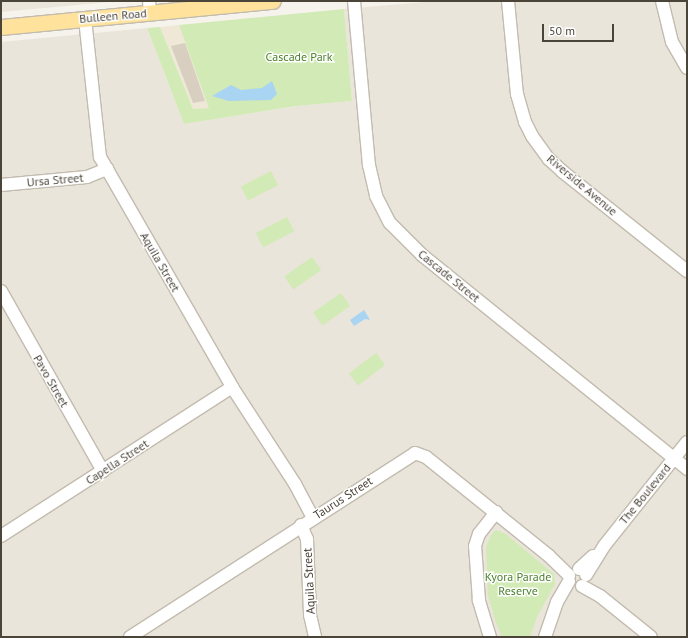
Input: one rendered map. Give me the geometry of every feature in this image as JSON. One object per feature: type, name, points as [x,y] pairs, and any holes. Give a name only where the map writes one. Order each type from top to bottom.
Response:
[{"type":"main road","name":"Bulleen Road","points":[[1,27],[85,19],[150,7],[273,1]]},
{"type":"street","name":"Cascade Street","points":[[354,1],[369,165],[376,196],[390,223],[422,255],[687,469]]},
{"type":"street","name":"Riverside Avenue","points":[[508,1],[517,94],[525,122],[532,136],[549,159],[563,172],[687,271]]},
{"type":"street","points":[[662,1],[672,42],[687,68]]},
{"type":"street","name":"Aquila Street","points":[[85,19],[98,146],[107,168],[232,387],[316,516]]},
{"type":"street","name":"Ursa Street","points":[[1,185],[88,177],[107,168]]},
{"type":"street","name":"Pavo Street","points":[[1,291],[103,471]]},
{"type":"street","name":"Capella Street","points":[[1,536],[232,387]]},
{"type":"street","name":"The Boulevard","points":[[545,637],[552,617],[578,578],[687,442]]},
{"type":"street","name":"Taurus Street","points":[[130,637],[407,456],[418,453],[496,512],[651,637]]},
{"type":"street","points":[[490,637],[479,600],[475,546],[479,534],[496,512]]},
{"type":"street","name":"Aquila Street","points":[[301,525],[306,539],[310,615],[315,637]]},
{"type":"shaded area","points":[[1,1],[121,1],[1,12]]},
{"type":"shaded area","points":[[436,1],[687,1],[687,637],[1,637],[1,42],[147,28],[184,124],[296,106],[352,101],[344,9]]},
{"type":"shaded area","points":[[179,25],[210,108],[193,109],[160,27]]},
{"type":"green space","name":"Cascade Park","points":[[344,9],[352,101],[296,106],[184,124],[147,28],[160,27],[193,109],[209,108],[179,25]]},
{"type":"green space","points":[[271,171],[278,185],[248,201],[241,186]]},
{"type":"green space","points":[[287,217],[294,231],[263,247],[256,233]]},
{"type":"green space","points":[[312,257],[321,270],[293,290],[284,277]]},
{"type":"green space","points":[[341,293],[350,306],[322,326],[313,313]]},
{"type":"green space","points":[[376,353],[385,365],[358,385],[349,373]]},
{"type":"green space","name":"Kyora Parade Reserve","points":[[496,530],[506,534],[554,574],[555,584],[537,617],[530,637],[502,637],[495,620],[488,595],[486,547],[491,535]]},
{"type":"water","points":[[272,81],[277,94],[271,100],[229,101],[212,96],[231,85],[241,90],[262,88]]},
{"type":"water","points":[[364,310],[370,320],[365,319],[354,326],[350,320]]},
{"type":"building","points":[[185,43],[205,101],[193,103],[171,46]]}]
